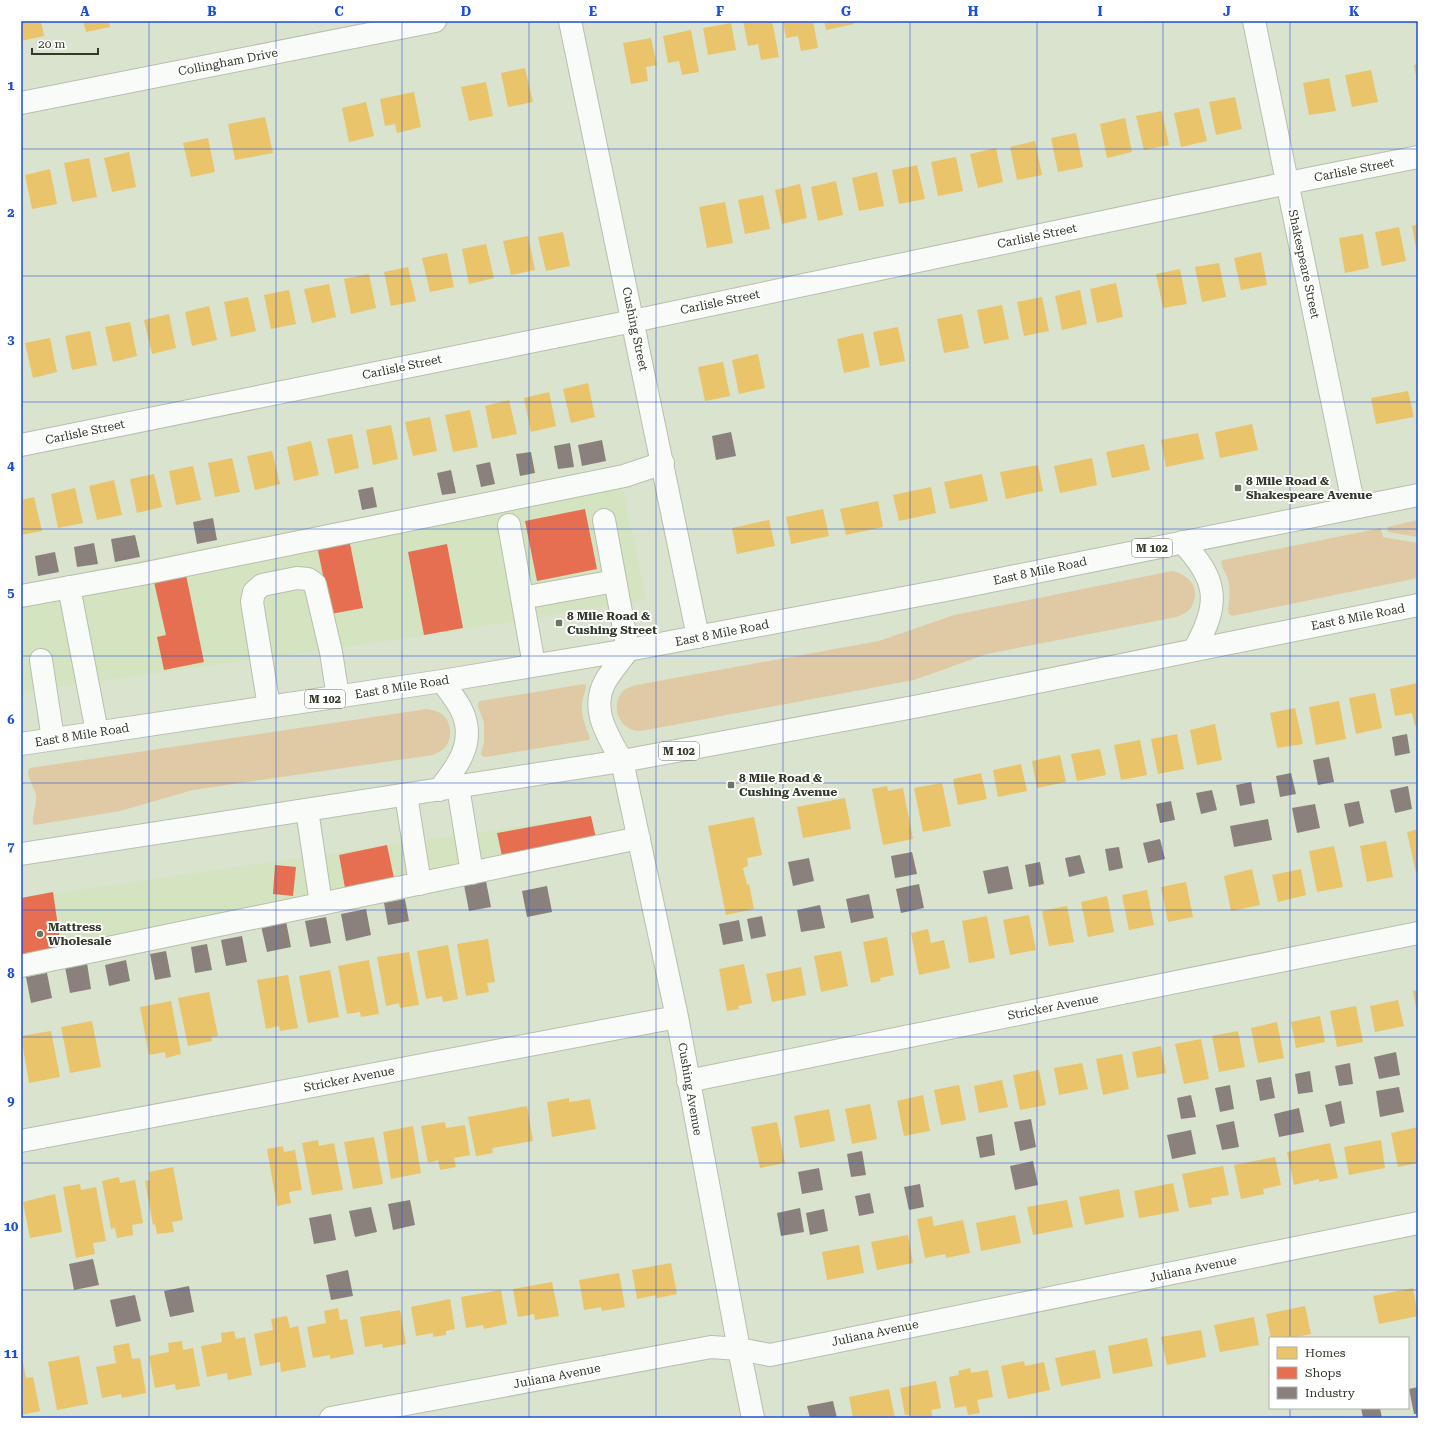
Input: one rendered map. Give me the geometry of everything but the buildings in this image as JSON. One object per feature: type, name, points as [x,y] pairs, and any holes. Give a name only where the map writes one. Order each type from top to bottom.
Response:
[{"type":"main road","name":"Collingham Drive","points":[[21,103],[435,21]]},
{"type":"main road","name":"Cushing Street","points":[[570,21],[698,637]]},
{"type":"main road","name":"Shakespeare Street","points":[[1254,21],[1354,508]]},
{"type":"main road","name":"Carlisle Street","points":[[21,445],[633,321],[1418,157]]},
{"type":"main road","points":[[21,596],[142,574],[624,476],[663,463]]},
{"type":"main road","name":"East 8 Mile Road","points":[[21,744],[442,681],[628,650],[951,589],[1418,494]]},
{"type":"main road","points":[[604,520],[628,650]]},
{"type":"main road","points":[[509,525],[534,665]]},
{"type":"main road","points":[[1182,542],[1196,557],[1203,568],[1208,578],[1211,591],[1212,604],[1210,618],[1194,650]]},
{"type":"main road","points":[[269,707],[252,602],[254,592],[262,585],[297,578],[308,580],[315,584],[331,652],[338,697]]},
{"type":"main road","points":[[522,598],[615,581]]},
{"type":"main road","points":[[68,587],[97,732]]},
{"type":"main road","name":"East 8 Mile Road","points":[[21,854],[622,761],[911,707],[1418,604]]},
{"type":"main road","name":"Cushing Avenue","points":[[628,650],[606,681],[601,693],[599,706],[600,717],[603,728],[622,761],[639,838],[677,1017],[753,1418]]},
{"type":"main road","points":[[41,660],[53,739]]},
{"type":"main road","points":[[442,681],[461,710],[467,729],[463,753],[448,789],[472,873]]},
{"type":"main road","points":[[406,795],[420,884]]},
{"type":"main road","points":[[307,810],[321,904]]},
{"type":"main road","points":[[21,966],[639,838]]},
{"type":"main road","name":"Stricker Avenue","points":[[688,1081],[1418,933]]},
{"type":"main road","name":"Stricker Avenue","points":[[21,1141],[677,1017]]},
{"type":"main road","name":"Juliana Avenue","points":[[330,1418],[711,1347],[739,1349],[770,1355],[1418,1222]]},
{"type":"shaded area","points":[[621,479],[646,600],[422,636],[21,692],[21,602],[86,588],[82,572],[399,509],[402,527]]},
{"type":"shaded area","points":[[1418,520],[1418,537],[1388,532],[1387,527]]},
{"type":"shaded area","points":[[1381,528],[1383,537],[1418,543],[1418,578],[1232,616],[1229,614],[1229,584],[1221,562],[1223,560]]},
{"type":"shaded area","points":[[1172,571],[1189,579],[1195,591],[1191,608],[1187,612],[1177,617],[987,654],[914,680],[640,731],[635,731],[622,723],[617,711],[618,698],[621,693],[627,688],[636,685],[879,641],[954,615]]},
{"type":"shaded area","points":[[584,684],[586,687],[582,704],[582,713],[590,738],[589,740],[485,757],[482,756],[481,753],[484,743],[484,723],[478,706],[480,701]]},
{"type":"shaded area","points":[[427,709],[442,714],[445,717],[450,729],[450,738],[445,748],[433,755],[193,790],[120,811],[35,825],[33,824],[36,795],[28,774],[30,768]]},
{"type":"shaded area","points":[[591,816],[600,855],[21,975],[21,898]]},
{"type":"place","name":"8 Mile Road & Shakespeare Avenue","points":[[1238,488]]},
{"type":"place","name":"8 Mile Road & Cushing Street","points":[[559,623]]},
{"type":"place","name":"8 Mile Road & Cushing Avenue","points":[[731,785]]},
{"type":"place","name":"Mattress Wholesale","points":[[40,934]]}]
